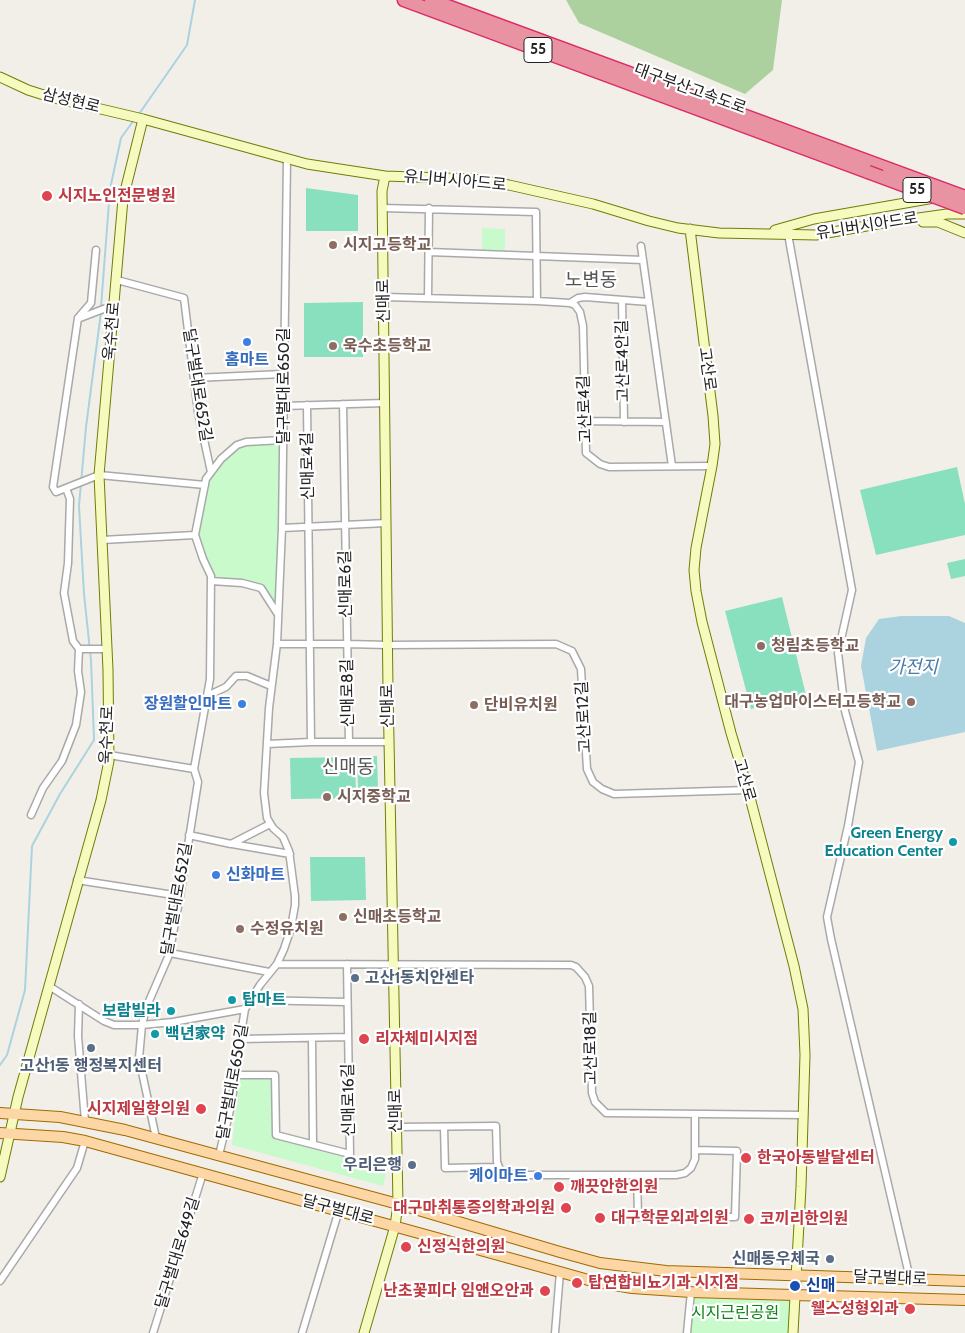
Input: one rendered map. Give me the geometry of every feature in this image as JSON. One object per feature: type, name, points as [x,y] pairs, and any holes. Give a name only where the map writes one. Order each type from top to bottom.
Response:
[{"type":"highway","name":"대구부산고속도로","points":[[404,0],[661,90]]},
{"type":"highway","name":"대구부산고속도로","points":[[431,0],[868,172],[965,208]]},
{"type":"highway","name":"대구부산고속도로","points":[[701,105],[965,196]]},
{"type":"main road","name":"삼성현로","points":[[0,77],[28,90],[50,97],[143,119]]},
{"type":"main road","name":"유니버시아드로","points":[[143,119],[307,164],[385,176],[473,180],[509,185],[594,204],[666,226],[690,229],[742,234],[816,235],[883,223],[947,214],[965,214]]},
{"type":"main road","name":"욱수천로","points":[[0,1177],[5,1133],[15,1114],[100,800],[109,755],[107,649],[99,475],[123,199],[143,119]]},
{"type":"main road","name":"신매로","points":[[364,1333],[395,1226],[398,1204],[384,403],[382,191],[385,176]]},
{"type":"main road","name":"유니버시아드로","points":[[768,233],[814,219],[878,206],[945,196],[965,196]]},
{"type":"main road","points":[[883,223],[938,222],[965,233]]},
{"type":"main road","name":"고산로","points":[[690,229],[715,432],[712,466],[696,548],[694,577],[702,622],[794,966],[802,1009],[804,1055],[797,1274],[793,1333]]},
{"type":"main road","name":"달구벌대로","points":[[0,1112],[85,1121],[156,1138],[398,1204],[600,1263],[666,1270],[965,1281]]},
{"type":"main road","name":"달구벌대로","points":[[5,1133],[63,1137],[85,1141],[592,1281],[632,1288],[691,1292],[965,1300]]},
{"type":"street","name":"달구벌대로650길","points":[[219,1156],[232,1102],[246,1009],[276,964],[289,937],[296,896],[290,854],[283,837],[270,824],[267,818],[264,799],[271,686],[277,644],[282,528],[287,159]]},
{"type":"street","points":[[382,208],[536,212],[537,301]]},
{"type":"street","points":[[428,298],[429,208]]},
{"type":"street","points":[[788,234],[852,590],[838,653],[845,711],[859,762],[848,826],[827,917],[910,1279]]},
{"type":"street","name":"고산로4안길","points":[[641,246],[672,466]]},
{"type":"street","points":[[96,250],[91,303],[78,318],[54,487],[56,492],[99,475],[205,485]]},
{"type":"street","points":[[428,252],[643,260]]},
{"type":"street","name":"욱수천로","points":[[117,280],[184,298]]},
{"type":"street","points":[[384,297],[570,303]]},
{"type":"street","name":"고산로4안길","points":[[570,303],[578,298],[585,297],[649,302]]},
{"type":"street","name":"달구벌대로652길","points":[[184,298],[198,412],[212,472]]},
{"type":"street","name":"고산로4안길","points":[[622,300],[624,422]]},
{"type":"street","name":"고산로4길","points":[[570,303],[578,308],[582,318],[586,453],[600,464],[609,466],[712,466]]},
{"type":"street","points":[[78,318],[114,305]]},
{"type":"street","points":[[194,378],[283,374]]},
{"type":"street","points":[[283,406],[384,403]]},
{"type":"street","points":[[343,404],[344,525]]},
{"type":"street","name":"신매로4길","points":[[307,405],[308,526]]},
{"type":"street","name":"고산로4안길","points":[[585,421],[666,422]]},
{"type":"street","name":"달구벌대로652길","points":[[156,1138],[139,1058],[142,1025],[146,1008],[170,953],[198,782],[194,769],[210,679],[211,576],[195,535],[206,479],[221,459],[237,446],[246,442],[283,440]]},
{"type":"street","points":[[31,815],[43,788],[62,761],[76,726],[81,692],[78,671],[79,649],[73,641],[64,593],[68,563],[70,516],[70,499],[66,488]]},
{"type":"street","points":[[282,528],[386,523]]},
{"type":"street","name":"신매로6길","points":[[344,525],[347,644]]},
{"type":"street","points":[[308,526],[311,742]]},
{"type":"street","points":[[102,540],[195,535]]},
{"type":"street","points":[[210,580],[242,583],[261,588],[278,614]]},
{"type":"street","points":[[277,644],[388,645]]},
{"type":"street","name":"신매로8길","points":[[347,644],[349,742]]},
{"type":"street","name":"고산로12길","points":[[388,645],[556,644],[572,651],[581,669],[587,769],[593,782],[602,789],[614,794],[748,790]]},
{"type":"street","points":[[79,649],[107,649]]},
{"type":"street","points":[[207,696],[226,687],[236,676],[247,676],[271,686]]},
{"type":"street","name":"신매로8길","points":[[267,744],[389,742]]},
{"type":"street","points":[[109,755],[194,769]]},
{"type":"street","points":[[231,844],[270,824]]},
{"type":"street","points":[[189,835],[290,854]]},
{"type":"street","points":[[78,880],[180,896]]},
{"type":"street","points":[[170,953],[269,972]]},
{"type":"street","points":[[276,964],[394,965]]},
{"type":"street","name":"신매로16길","points":[[235,1075],[275,1075],[276,1135],[350,1154],[347,964]]},
{"type":"street","name":"고산로18길","points":[[394,965],[571,965],[576,967],[585,977],[589,986],[592,1093],[595,1102],[606,1113],[802,1115]]},
{"type":"street","points":[[49,986],[108,1023],[142,1025]]},
{"type":"street","points":[[252,1000],[348,1002]]},
{"type":"street","points":[[79,1004],[78,1036],[85,1121]]},
{"type":"street","name":"달구벌대로650길","points":[[142,1025],[174,1022],[246,1009]]},
{"type":"street","points":[[240,1039],[348,1037]]},
{"type":"street","points":[[312,1038],[313,1144]]},
{"type":"street","points":[[396,1127],[496,1126],[498,1167],[506,1175],[676,1175],[685,1173],[691,1168],[694,1159],[695,1114]]},
{"type":"street","points":[[444,1127],[445,1168],[498,1167]]},
{"type":"street","points":[[0,1282],[77,1168],[85,1141]]},
{"type":"street","points":[[637,1175],[638,1217],[735,1217],[737,1151],[695,1150]]},
{"type":"street","name":"달구벌대로649길","points":[[153,1333],[203,1173]]},
{"type":"street","points":[[302,1333],[339,1210]]},
{"type":"street","points":[[555,1333],[560,1272]]},
{"type":"street","points":[[687,1333],[691,1292]]},
{"type":"green space","points":[[566,0],[782,0],[773,70],[745,94],[579,23]]},
{"type":"green space","points":[[306,188],[358,195],[358,231],[306,231]]},
{"type":"green space","points":[[482,228],[505,229],[505,250],[482,250]]},
{"type":"green space","points":[[363,302],[363,357],[304,357],[304,303]]},
{"type":"green space","points":[[283,440],[278,609],[261,588],[214,581],[195,535],[206,479],[237,445]]},
{"type":"green space","points":[[957,467],[965,504],[965,535],[876,555],[860,490]]},
{"type":"green space","points":[[965,559],[965,576],[951,579],[947,563]]},
{"type":"green space","points":[[782,597],[806,695],[751,709],[725,611]]},
{"type":"green space","points":[[377,756],[378,788],[358,789],[357,757]]},
{"type":"green space","points":[[355,757],[356,798],[291,799],[290,758]]},
{"type":"green space","points":[[310,857],[365,857],[366,900],[311,901]]},
{"type":"green space","points":[[239,1079],[271,1079],[273,1138],[387,1169],[383,1186],[232,1145]]},
{"type":"green space","name":"시지근린공원","points":[[691,1292],[796,1294],[793,1333],[687,1333]]},
{"type":"water","name":"가전지","points":[[901,616],[949,616],[965,623],[965,732],[877,751],[861,666],[866,638],[879,619]]},
{"type":"waterway","points":[[139,114],[187,45],[195,0]]},
{"type":"waterway","points":[[101,307],[110,189],[121,138],[134,120]]},
{"type":"waterway","points":[[0,1065],[7,1055],[25,990],[32,846],[60,794],[94,740],[91,660],[84,594],[79,506],[86,427],[101,312]]},
{"type":"place","name":"시지노인전문병원","points":[[47,196]]},
{"type":"place","name":"시지고등학교","points":[[333,245]]},
{"type":"place","name":"홈마트","points":[[247,342]]},
{"type":"place","name":"욱수초등학교","points":[[333,346]]},
{"type":"place","name":"청림초등학교","points":[[761,646]]},
{"type":"place","name":"대구농업마이스터고등학교","points":[[911,702]]},
{"type":"place","name":"장원할인마트","points":[[242,704]]},
{"type":"place","name":"단비유치원","points":[[474,705]]},
{"type":"place","name":"시지중학교","points":[[327,797]]},
{"type":"place","name":"Green Energy Education Center","points":[[953,842]]},
{"type":"place","name":"신화마트","points":[[216,875]]},
{"type":"place","name":"신매초등학교","points":[[343,917]]},
{"type":"place","name":"수정유치원","points":[[240,929]]},
{"type":"place","name":"고산1동치안센타","points":[[355,978]]},
{"type":"place","name":"탑마트","points":[[232,1000]]},
{"type":"place","name":"보람빌라","points":[[171,1011]]},
{"type":"place","name":"백년家약","points":[[155,1034]]},
{"type":"place","name":"리자체미시지점","points":[[364,1039]]},
{"type":"place","name":"고산1동 행정복지센터","points":[[91,1048]]},
{"type":"place","name":"시지제일항의원","points":[[201,1109]]},
{"type":"place","name":"한국아동발달센터","points":[[746,1158]]},
{"type":"place","name":"우리은행","points":[[412,1165]]},
{"type":"place","name":"케이마트","points":[[538,1176]]},
{"type":"place","name":"깨끗안한의원","points":[[559,1187]]},
{"type":"place","name":"대구마취통증의학과의원","points":[[566,1208]]},
{"type":"place","name":"대구학문외과의원","points":[[600,1218]]},
{"type":"place","name":"코끼리한의원","points":[[749,1219]]},
{"type":"place","name":"신정식한의원","points":[[406,1247]]},
{"type":"place","name":"신매동우체국","points":[[830,1259]]},
{"type":"place","name":"탑연합비뇨기과 시지점","points":[[577,1283]]},
{"type":"place","name":"신매","points":[[795,1286]]},
{"type":"place","name":"난초꽃피다 임앤오안과","points":[[545,1291]]},
{"type":"place","name":"웰스성형외과","points":[[910,1309]]},
{"type":"district","name":"노변동","points":[[591,280]]},
{"type":"district","name":"신매동","points":[[348,767]]}]
